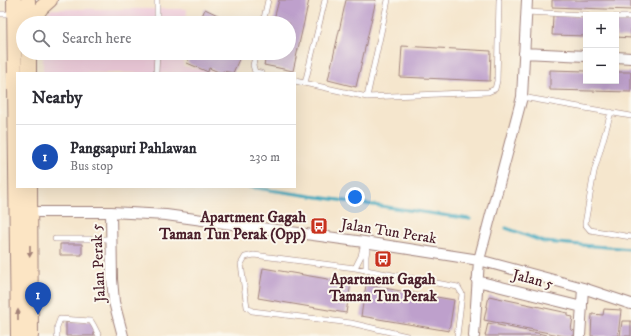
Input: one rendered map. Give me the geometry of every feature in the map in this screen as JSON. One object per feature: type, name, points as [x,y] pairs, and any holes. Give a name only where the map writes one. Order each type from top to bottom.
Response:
[{"type":"street","points":[[28,0],[29,16]]},
{"type":"street","points":[[35,16],[50,0]]},
{"type":"street","points":[[474,336],[478,260],[522,97],[527,0]]},
{"type":"street","points":[[15,7],[16,30]]},
{"type":"street","points":[[524,53],[583,56]]},
{"type":"street","points":[[619,58],[631,58]]},
{"type":"street","points":[[17,60],[18,72]]},
{"type":"street","points":[[29,60],[29,72]]},
{"type":"street","points":[[23,188],[31,336]]},
{"type":"street","points":[[18,336],[24,212],[30,188]]},
{"type":"street","name":"Jalan Tun Perak","points":[[24,212],[110,212],[166,215],[366,242],[478,260],[584,288],[631,304]]},
{"type":"street","name":"Jalan Perak 5","points":[[110,212],[114,302],[123,336]]},
{"type":"street","name":"Jalan 5","points":[[477,281],[582,307]]},
{"type":"street","points":[[580,336],[584,288]]},
{"type":"lane","points":[[157,0],[157,16]]},
{"type":"lane","points":[[265,16],[268,0]]},
{"type":"lane","points":[[305,83],[325,0]]},
{"type":"lane","points":[[367,97],[388,0]]},
{"type":"lane","points":[[296,81],[367,97],[488,92],[495,89],[497,81],[498,0]]},
{"type":"lane","points":[[0,14],[15,7]]},
{"type":"lane","points":[[526,12],[583,15]]},
{"type":"lane","points":[[619,17],[631,17]]},
{"type":"lane","points":[[156,60],[156,72]]},
{"type":"lane","points":[[254,60],[253,65],[255,72]]},
{"type":"lane","points":[[522,97],[631,116]]},
{"type":"lane","points":[[611,112],[594,172],[585,224],[590,230],[631,237]]},
{"type":"lane","points":[[55,239],[111,239]]},
{"type":"lane","points":[[355,268],[366,242]]},
{"type":"lane","points":[[366,242],[366,270]]},
{"type":"lane","points":[[406,336],[351,323],[252,311],[247,307],[241,264],[245,257],[254,256],[355,268],[458,287],[462,294],[457,336]]},
{"type":"lane","points":[[57,336],[57,327],[60,319],[91,320],[98,336]]},
{"type":"shaded area","points":[[52,9],[187,9],[186,16],[43,16]]},
{"type":"shaded area","points":[[43,60],[183,60],[183,66],[215,72],[43,72]]},
{"type":"building","points":[[279,0],[309,0],[296,58],[296,16],[275,16]]},
{"type":"building","points":[[346,0],[376,0],[356,87],[328,80]]},
{"type":"building","points":[[552,0],[631,0],[631,10],[552,7]]},
{"type":"building","points":[[205,9],[220,16],[202,16]]},
{"type":"building","points":[[553,15],[583,16],[583,36],[552,35]]},
{"type":"building","points":[[619,18],[631,18],[631,38],[619,37]]},
{"type":"building","points":[[402,46],[491,51],[490,81],[400,77]]},
{"type":"building","points":[[188,60],[239,60],[233,72],[219,72],[209,68],[208,72],[187,63]]},
{"type":"building","points":[[265,60],[295,60],[293,71],[264,65]]},
{"type":"building","points":[[550,70],[583,71],[583,84],[619,84],[619,72],[631,72],[631,92],[550,90]]},
{"type":"building","points":[[60,244],[82,244],[82,255],[60,255]]},
{"type":"building","points":[[263,268],[351,283],[346,313],[258,298]]},
{"type":"building","points":[[366,285],[454,300],[449,331],[361,316]]},
{"type":"building","points":[[489,296],[568,313],[568,316],[573,317],[571,330],[575,331],[574,336],[564,336],[484,320]]},
{"type":"building","points":[[604,309],[621,310],[618,336],[591,336],[592,314],[603,315]]},
{"type":"building","points":[[622,321],[631,321],[631,336],[620,336]]},
{"type":"building","points":[[66,322],[94,322],[94,336],[66,336]]},
{"type":"building","points":[[488,323],[547,335],[547,336],[485,336]]},
{"type":"waterway","points":[[256,188],[470,219]]},
{"type":"waterway","points":[[506,228],[544,242],[631,249]]},
{"type":"place","name":"Apartment Gagah Taman Tun Perak (Opp)","points":[[319,226]]},
{"type":"place","name":"Apartment Gagah Taman Tun Perak","points":[[383,259]]},
{"type":"place","name":"Pangsapuri Pahlawan","points":[[38,315]]}]
